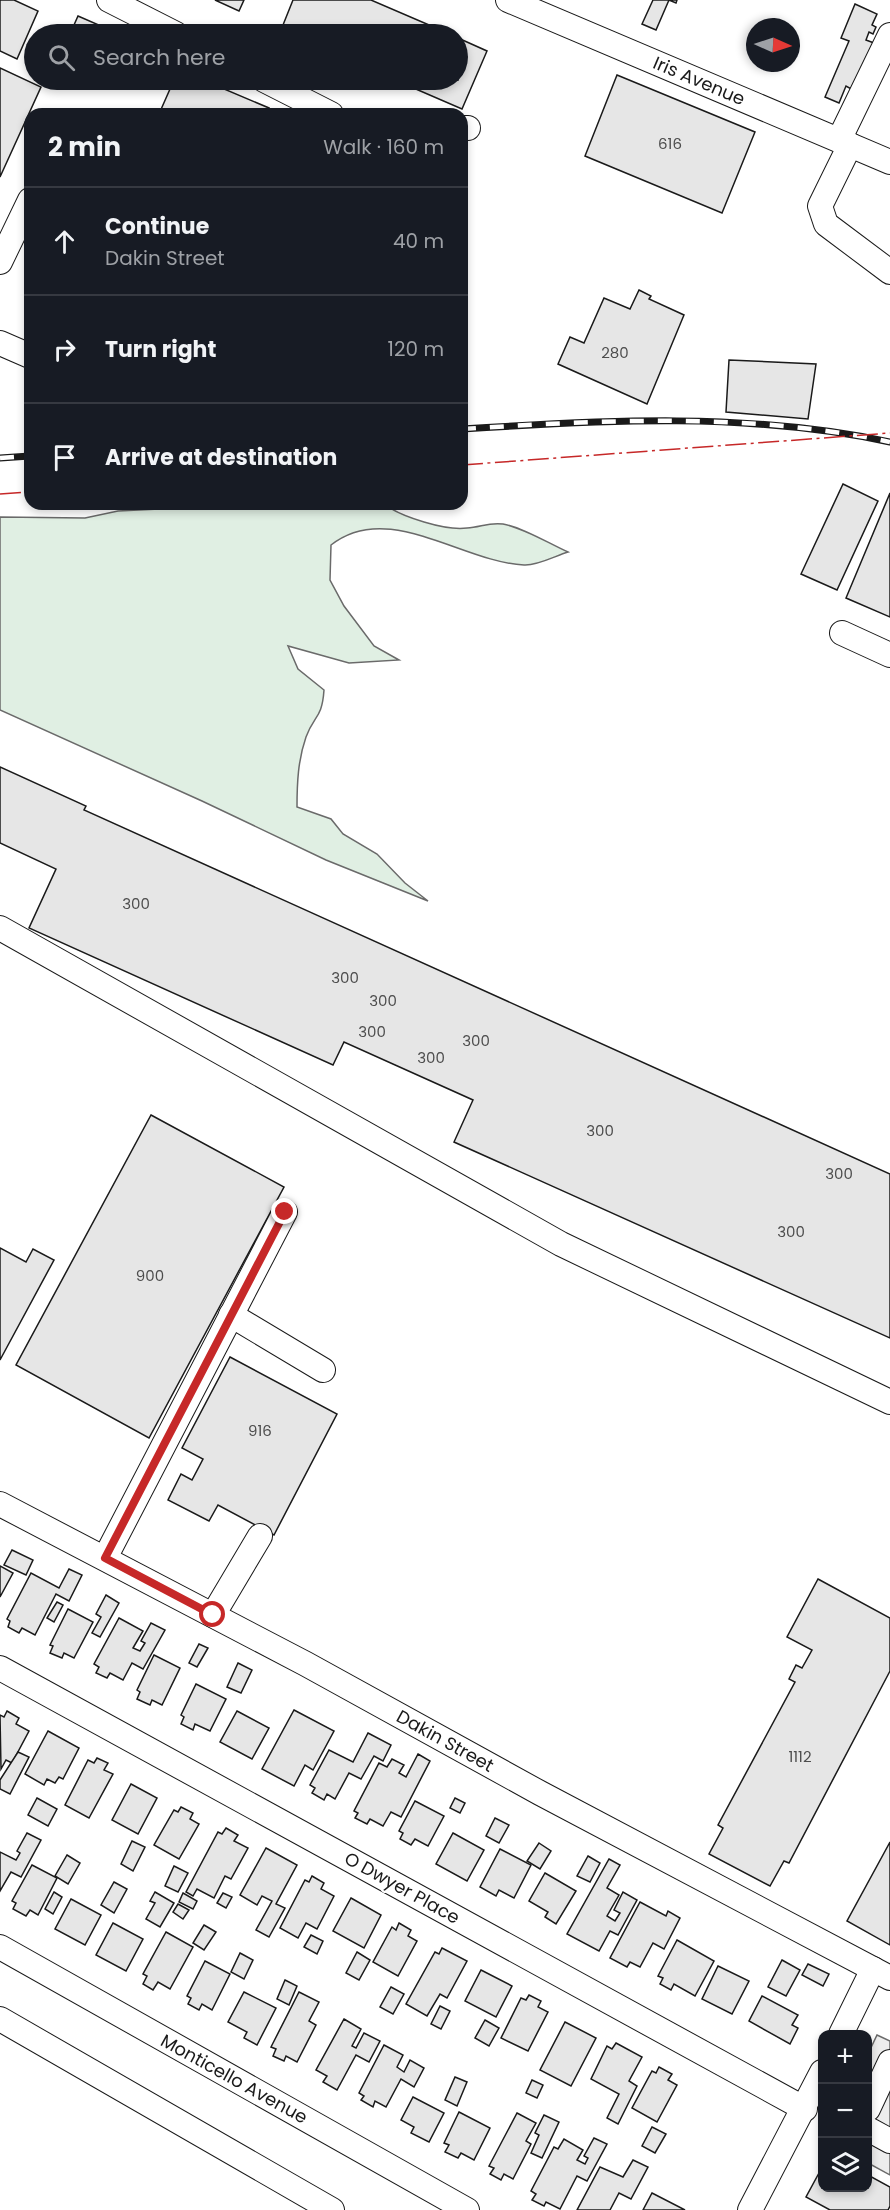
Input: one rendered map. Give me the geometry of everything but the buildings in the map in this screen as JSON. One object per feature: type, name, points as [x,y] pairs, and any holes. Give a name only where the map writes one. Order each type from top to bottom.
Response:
[{"type":"street","points":[[109,0],[156,24]]},
{"type":"street","name":"Iris Avenue","points":[[508,0],[890,162]]},
{"type":"street","points":[[890,35],[820,206],[826,224],[890,272]]},
{"type":"street","points":[[284,90],[319,108]]},
{"type":"street","points":[[0,262],[24,212]]},
{"type":"street","points":[[0,343],[24,353]]},
{"type":"street","points":[[842,633],[890,655]]},
{"type":"street","points":[[0,928],[561,1244],[890,1402]]},
{"type":"street","points":[[105,1558],[285,1212]]},
{"type":"street","points":[[231,1315],[323,1370]]},
{"type":"street","name":"Dakin Street","points":[[0,1504],[213,1615],[540,1793],[882,1973]]},
{"type":"street","points":[[213,1615],[260,1536]]},
{"type":"street","name":"O Dwyer Place","points":[[0,1668],[805,2109]]},
{"type":"street","name":"Monticello Avenue","points":[[0,1947],[468,2210]]},
{"type":"street","points":[[844,2030],[882,1973]]},
{"type":"street","points":[[0,2019],[332,2210]]},
{"type":"street","points":[[872,2099],[890,2062]]},
{"type":"street","points":[[750,2210],[818,2081]]},
{"type":"street","points":[[872,2132],[890,2141]]},
{"type":"green space","points":[[394,510],[412,518],[448,527],[467,528],[503,524],[528,532],[568,552],[524,565],[500,561],[401,531],[376,529],[353,533],[331,545],[330,580],[344,606],[374,646],[399,660],[349,663],[288,646],[298,669],[324,690],[321,706],[306,737],[301,754],[297,807],[331,819],[343,834],[377,854],[405,883],[428,901],[326,860],[0,710],[0,517],[85,518],[118,511]]},
{"type":"shaded area","points":[[877,2035],[890,2041],[890,2175],[872,2165],[872,2046]]},
{"type":"railway","points":[[468,429],[623,421],[730,422],[837,432],[890,442]]},
{"type":"railway","points":[[0,458],[24,456]]},
{"type":"power","points":[[468,465],[890,433]]},
{"type":"power","points":[[0,494],[24,492]]},
{"type":"route","points":[[213,1615],[105,1558],[285,1212]]}]
